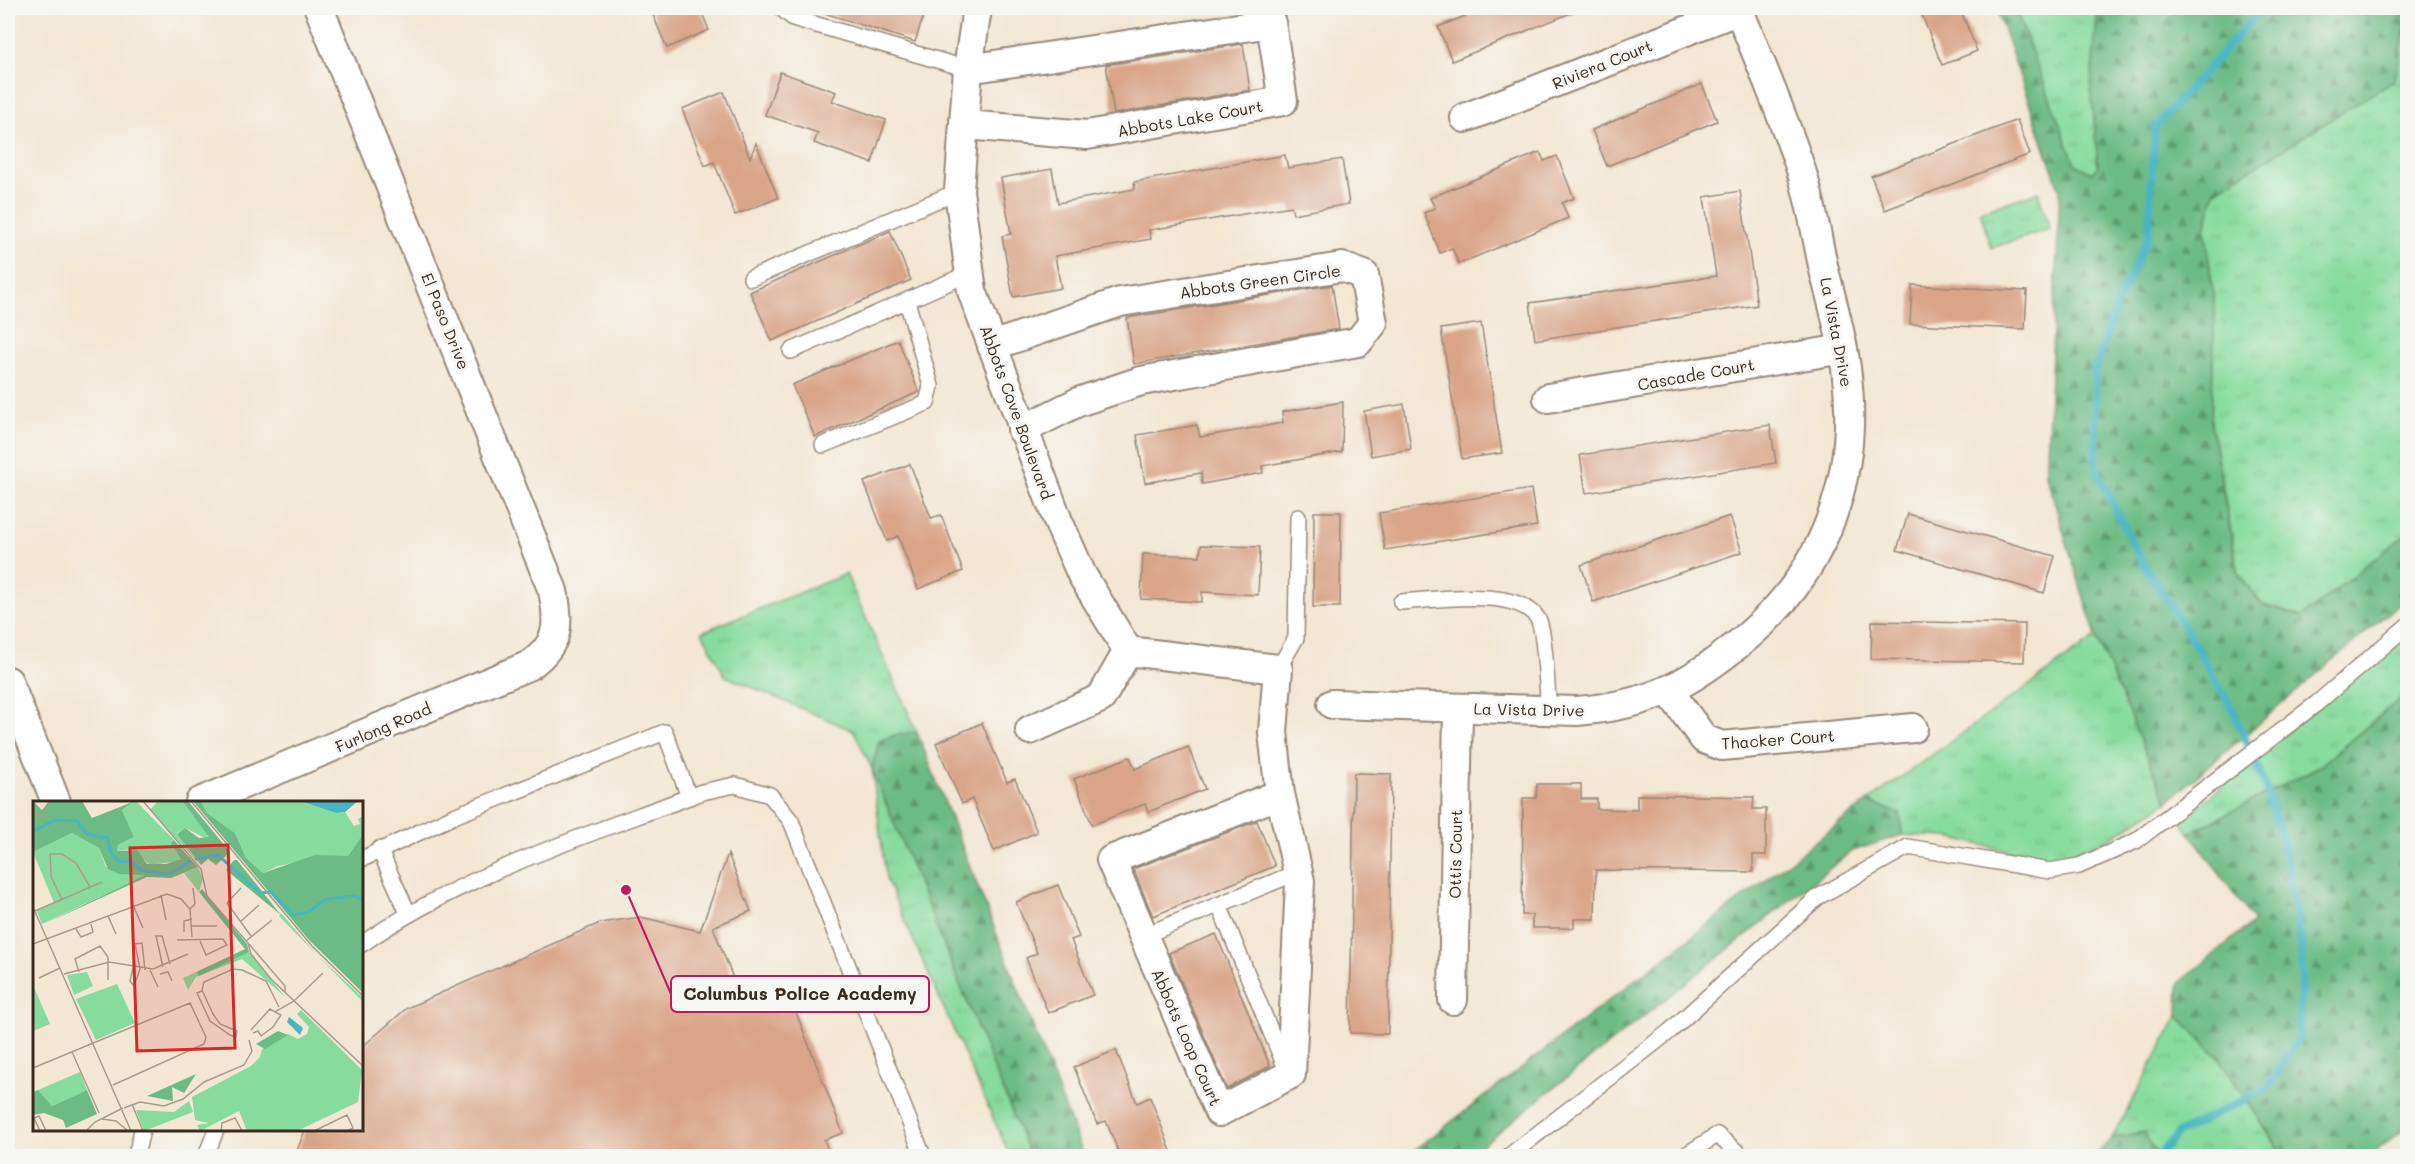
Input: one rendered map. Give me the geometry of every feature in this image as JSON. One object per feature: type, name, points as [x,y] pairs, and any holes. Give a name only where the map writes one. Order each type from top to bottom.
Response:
[{"type":"street","name":"El Paso Drive","points":[[319,8],[553,591],[558,614],[555,637]]},
{"type":"street","name":"Abbots Cove Boulevard","points":[[977,8],[968,69],[959,191],[972,291],[1022,430],[1082,575],[1128,651]]},
{"type":"street","name":"Riviera Court","points":[[1465,118],[1738,9]]},
{"type":"street","name":"La Vista Drive","points":[[1332,704],[1549,710],[1614,708],[1669,691],[1715,664],[1769,618],[1793,589],[1813,558],[1842,489],[1848,453],[1849,392],[1843,349],[1800,166],[1738,9]]},
{"type":"street","name":"Abbots Lake Court","points":[[965,126],[1087,135],[1283,101],[1271,23],[968,69]]},
{"type":"street","name":"Abbots Green Circle","points":[[992,346],[1120,302],[1342,267],[1364,275],[1373,323],[1358,342],[1141,381],[1078,402],[1022,430]]},
{"type":"street","name":"Cascade Court","points":[[1548,398],[1843,349]]},
{"type":"street","name":"Furlong Road","points":[[202,801],[530,665],[546,654],[555,637]]},
{"type":"street","points":[[1030,730],[1101,698],[1128,651],[1278,669],[1273,732],[1280,794],[1300,881],[1291,1074],[1288,1075]]},
{"type":"street","points":[[8,681],[56,801]]},
{"type":"street","name":"Thacker Court","points":[[1669,691],[1704,739],[1722,746],[1913,728]]},
{"type":"street","name":"Ottis Court","points":[[1453,1000],[1458,708]]},
{"type":"street","name":"Abbots Loop Court","points":[[1280,794],[1112,860],[1219,1112],[1288,1075]]},
{"type":"lane","points":[[781,8],[794,18],[968,69]]},
{"type":"lane","points":[[751,278],[959,191]]},
{"type":"lane","points":[[791,351],[970,273]]},
{"type":"lane","points":[[823,445],[927,403],[931,386],[907,301]]},
{"type":"lane","points":[[1278,669],[1296,638],[1298,517]]},
{"type":"lane","points":[[1401,602],[1492,597],[1528,608],[1539,620],[1549,710]]},
{"type":"lane","points":[[1509,1156],[1670,1031],[1818,897],[1908,847],[2050,871],[2079,866],[2136,841],[2316,704],[2408,625]]},
{"type":"lane","points":[[363,858],[379,849],[580,764],[666,732],[689,797]]},
{"type":"lane","points":[[363,943],[408,913],[491,873],[689,797],[735,785],[770,795],[791,821],[923,1156]]},
{"type":"lane","points":[[379,849],[408,913]]},
{"type":"lane","points":[[1143,936],[1298,872]]},
{"type":"lane","points":[[1220,905],[1288,1075]]},
{"type":"lane","points":[[136,1156],[142,1131]]},
{"type":"lane","points":[[207,1156],[216,1131]]},
{"type":"lane","points":[[1684,1156],[1717,1135],[1742,1156]]},
{"type":"green space","points":[[1996,8],[2015,8],[2075,164],[2091,173],[2098,167],[2091,85],[2098,8],[2403,8],[2406,23],[2395,80],[2215,191],[2205,229],[2215,308],[2211,424],[2238,574],[2263,605],[2302,617],[2407,533],[2407,597],[2167,802],[2096,637],[2046,475],[2060,191]]},
{"type":"green space","points":[[2015,8],[2098,8],[2091,85],[2098,167],[2091,174],[2075,165]]},
{"type":"green space","points":[[2403,8],[2407,8],[2407,533],[2302,617],[2263,605],[2239,574],[2211,424],[2215,308],[2205,229],[2215,191],[2394,80],[2406,23]]},
{"type":"green space","points":[[2038,192],[2050,229],[1991,248],[1980,211]]},
{"type":"green space","points":[[846,574],[917,732],[895,735],[872,769],[854,731],[725,676],[702,632]]},
{"type":"green space","points":[[2407,631],[2407,693],[2320,766],[2190,833],[2181,821]]},
{"type":"green space","points":[[2096,637],[2167,802],[2109,839],[2059,858],[2019,854],[1949,837],[1902,835],[1900,814],[1868,801]]},
{"type":"green space","points":[[2407,693],[2407,1127],[2370,1156],[2284,1156],[2218,1057],[2178,1016],[2179,983],[2254,921],[2190,833],[2320,766]]},
{"type":"green space","points":[[917,732],[1084,1156],[1030,1156],[872,769],[879,741],[895,735]]},
{"type":"green space","points":[[872,769],[1030,1156],[1010,1156],[886,879]]},
{"type":"green space","points":[[1868,801],[1900,814],[1902,835],[1852,851],[1468,1156],[1407,1156]]},
{"type":"green space","points":[[2178,1016],[2218,1057],[2284,1156],[2158,1156],[2143,1132],[2112,1138]]},
{"type":"green space","points":[[2144,1132],[2158,1156],[2095,1156],[2112,1138]]},
{"type":"building","points":[[650,8],[700,8],[709,30],[667,48]]},
{"type":"building","points":[[822,8],[926,8],[915,42],[821,12]]},
{"type":"building","points":[[1485,8],[1581,9],[1452,61],[1438,27]]},
{"type":"building","points":[[1919,8],[1960,8],[1977,51],[1942,65]]},
{"type":"building","points":[[1243,44],[1250,90],[1114,114],[1106,65]]},
{"type":"building","points":[[780,72],[836,92],[832,101],[886,120],[872,163],[814,143],[818,133],[765,115]]},
{"type":"building","points":[[1702,84],[1717,121],[1607,166],[1592,130]]},
{"type":"building","points":[[724,92],[750,158],[756,143],[778,198],[735,215],[714,162],[705,166],[682,109]]},
{"type":"building","points":[[2017,120],[2030,154],[1885,210],[1871,176]]},
{"type":"building","points":[[1540,152],[1544,161],[1557,156],[1574,198],[1562,203],[1568,218],[1459,264],[1452,248],[1440,253],[1424,213],[1435,208],[1430,198]]},
{"type":"building","points":[[1285,155],[1288,168],[1342,159],[1349,204],[1293,214],[1291,206],[1149,230],[1151,239],[1055,256],[1061,288],[1013,297],[1002,236],[1011,234],[1001,178],[1052,169],[1058,203],[1135,189],[1134,182]]},
{"type":"building","points":[[1740,191],[1757,305],[1535,340],[1530,303],[1716,276],[1704,197]]},
{"type":"building","points":[[890,231],[911,280],[772,341],[750,292]]},
{"type":"building","points":[[1332,285],[1339,329],[1134,364],[1127,318]]},
{"type":"building","points":[[1912,285],[2027,291],[2025,329],[1910,324]]},
{"type":"building","points":[[1481,323],[1502,453],[1462,459],[1441,329]]},
{"type":"building","points":[[898,340],[919,392],[815,437],[792,385]]},
{"type":"building","points":[[1343,402],[1342,452],[1262,466],[1263,473],[1202,484],[1201,473],[1145,483],[1137,435],[1197,425],[1200,437],[1283,423],[1282,412]]},
{"type":"building","points":[[1404,404],[1411,449],[1371,456],[1364,411]]},
{"type":"building","points":[[1770,425],[1776,463],[1586,493],[1580,455]]},
{"type":"building","points":[[910,464],[931,518],[941,515],[963,571],[918,589],[898,536],[887,541],[864,482]]},
{"type":"building","points":[[1531,489],[1537,526],[1385,550],[1379,513]]},
{"type":"building","points":[[1314,512],[1341,512],[1340,607],[1313,607]]},
{"type":"building","points":[[1908,514],[2055,556],[2044,593],[1897,550]]},
{"type":"building","points":[[1730,516],[1742,552],[1593,602],[1581,565]]},
{"type":"building","points":[[1201,545],[1260,547],[1258,595],[1202,592],[1202,602],[1141,599],[1143,554],[1200,556]]},
{"type":"building","points":[[1872,621],[2025,624],[2024,662],[1871,659]]},
{"type":"building","points":[[982,723],[1007,782],[1015,779],[1037,832],[994,851],[972,799],[962,804],[936,743]]},
{"type":"building","points":[[1188,747],[1205,789],[1148,812],[1145,804],[1092,825],[1074,779],[1130,757],[1135,769]]},
{"type":"building","points":[[1354,773],[1391,774],[1388,1034],[1350,1033]]},
{"type":"building","points":[[1537,784],[1581,784],[1581,799],[1597,799],[1597,809],[1637,810],[1637,795],[1754,797],[1753,809],[1766,809],[1766,855],[1753,855],[1753,872],[1596,870],[1595,919],[1574,919],[1574,928],[1532,928],[1532,915],[1522,915],[1523,798],[1536,798]]},
{"type":"building","points":[[1257,821],[1275,866],[1153,916],[1133,869]]},
{"type":"building","points":[[728,854],[751,911],[713,927],[745,1009],[787,989],[843,1133],[824,1140],[831,1156],[295,1156],[305,1131],[363,1131],[363,1046],[407,1008],[600,923],[641,917],[700,931]]},
{"type":"building","points":[[1058,885],[1079,937],[1071,940],[1093,995],[1048,1013],[1026,958],[1037,953],[1016,902]]},
{"type":"building","points":[[1216,934],[1270,1066],[1227,1089],[1169,953]]},
{"type":"building","points":[[1116,1050],[1137,1103],[1150,1097],[1173,1156],[1120,1156],[1106,1121],[1097,1124],[1074,1067]]},
{"type":"waterway","points":[[2158,1156],[2178,1133],[2268,1088],[2299,1038],[2302,950],[2285,849],[2264,782],[2232,709],[2192,639],[2141,560],[2096,470],[2095,370],[2118,301],[2148,237],[2155,127],[2259,12],[2259,8]]},
{"type":"place","name":"Columbus Police Academy","points":[[626,890]]}]
